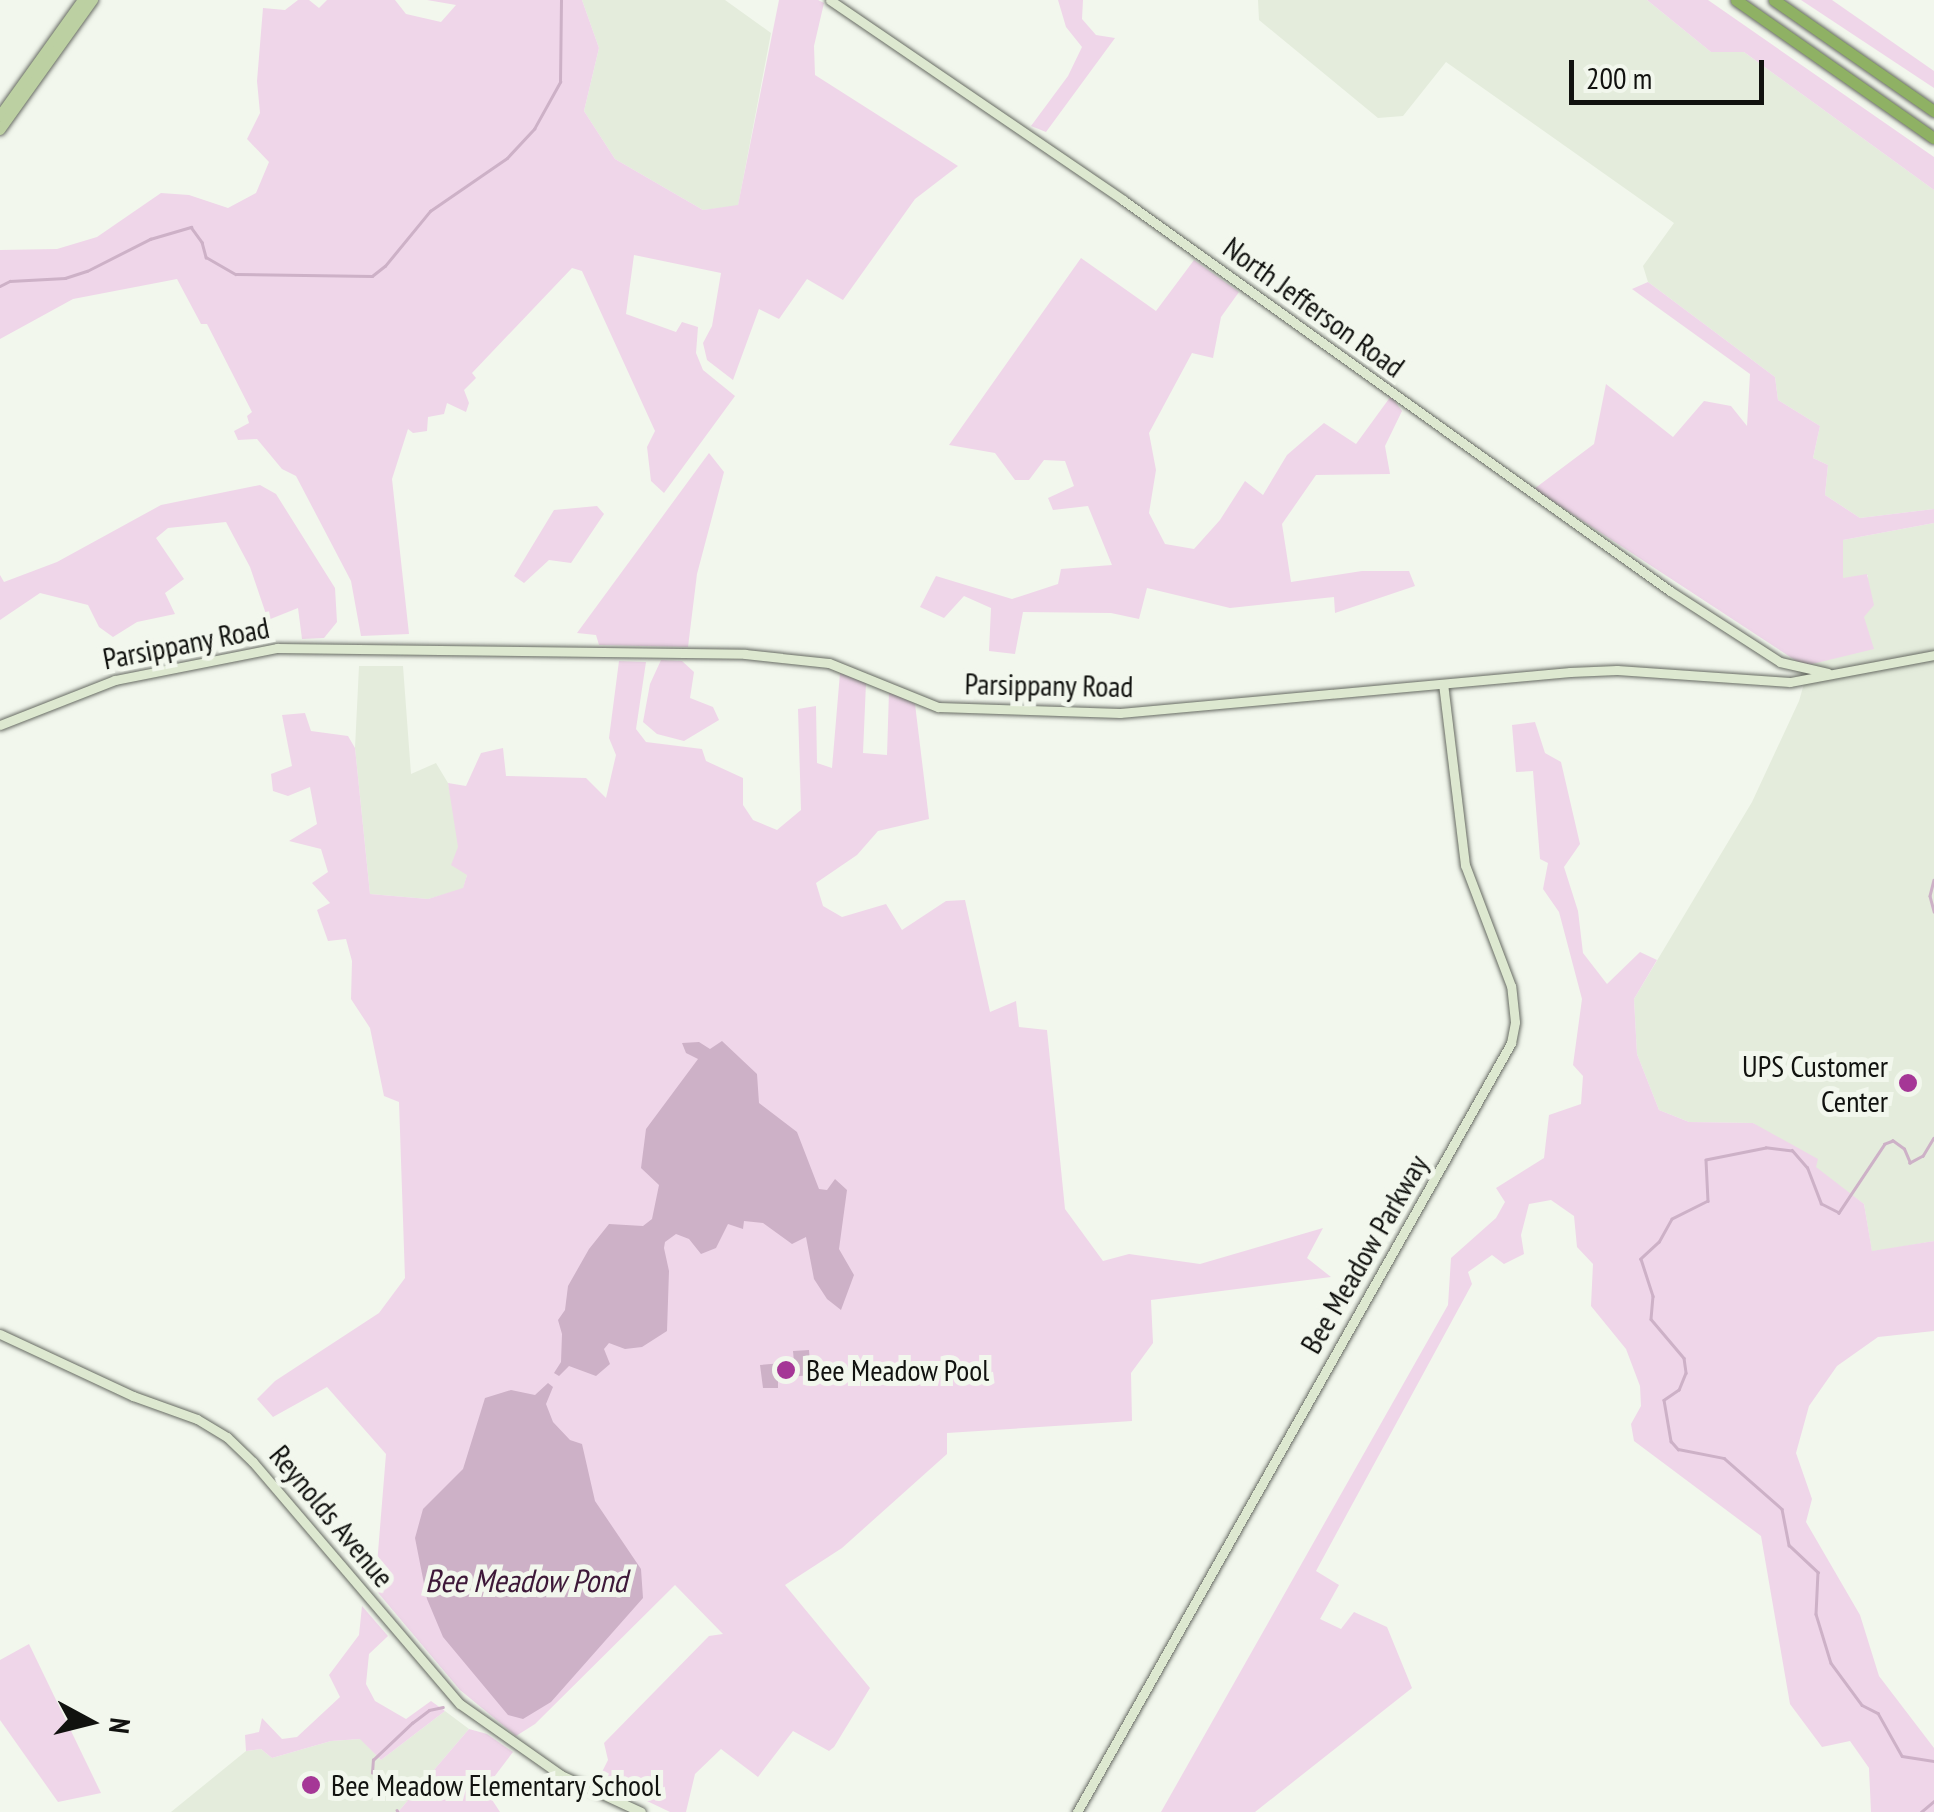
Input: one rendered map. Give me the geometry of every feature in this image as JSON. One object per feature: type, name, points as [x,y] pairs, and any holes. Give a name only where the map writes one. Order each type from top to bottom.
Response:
[{"type":"highway","points":[[1736,0],[1934,138]]},
{"type":"highway","points":[[1774,0],[1934,111]]},
{"type":"main road","points":[[0,130],[93,0]]},
{"type":"main road","points":[[0,116],[80,2]]},
{"type":"street","name":"North Jefferson Road","points":[[830,0],[1123,200],[1572,523],[1780,662]]},
{"type":"street","name":"Parsippany Road","points":[[0,725],[115,680],[277,648],[745,654],[829,663],[929,704],[974,711],[1185,710],[1617,670],[1780,682],[1934,655]]},
{"type":"street","points":[[1768,654],[1780,682]]},
{"type":"street","points":[[1780,682],[1780,662],[1807,672],[1842,674]]},
{"type":"street","name":"Bee Meadow Parkway","points":[[1077,1812],[1511,1044],[1515,1022],[1512,986],[1465,864],[1443,684]]},
{"type":"street","name":"Reynolds Avenue","points":[[0,1334],[134,1396],[197,1419],[227,1438],[266,1476],[460,1704],[561,1775],[642,1812]]},
{"type":"shaded area","points":[[298,0],[309,0],[319,8],[327,0],[395,0],[406,14],[441,22],[456,5],[427,0],[582,0],[599,48],[584,111],[615,159],[703,210],[738,205],[779,0],[818,0],[824,3],[814,46],[815,75],[958,166],[915,199],[843,300],[807,279],[779,319],[759,309],[733,380],[707,360],[703,343],[712,326],[721,273],[634,255],[626,314],[676,332],[682,322],[698,327],[696,353],[703,370],[735,396],[664,493],[651,481],[647,447],[655,431],[582,271],[572,268],[472,373],[476,378],[464,390],[469,403],[466,412],[447,403],[444,414],[428,417],[427,431],[413,433],[408,429],[392,479],[409,634],[361,636],[351,581],[296,476],[282,469],[257,439],[238,440],[234,431],[249,423],[247,416],[252,412],[207,324],[201,324],[177,279],[73,299],[0,339],[0,250],[57,249],[97,237],[161,193],[189,195],[228,208],[256,193],[269,162],[247,139],[260,113],[257,81],[263,8],[285,10]]},
{"type":"shaded area","points":[[582,0],[725,0],[771,33],[738,206],[703,210],[615,159],[584,111],[599,48]]},
{"type":"shaded area","points":[[1058,0],[1083,0],[1082,19],[1096,35],[1115,38],[1046,132],[1031,126],[1068,76],[1082,47],[1066,27]]},
{"type":"shaded area","points":[[1258,0],[1647,0],[1711,52],[1744,52],[1934,190],[1934,509],[1860,518],[1825,495],[1828,465],[1813,458],[1820,426],[1778,400],[1775,377],[1648,282],[1643,266],[1674,223],[1446,62],[1403,116],[1378,118],[1259,20]]},
{"type":"shaded area","points":[[1647,0],[1708,0],[1934,157],[1934,190],[1744,52],[1711,52]]},
{"type":"shaded area","points":[[1801,0],[1832,0],[1934,71],[1934,88]]},
{"type":"shaded area","points":[[1081,258],[1156,311],[1194,260],[1239,292],[1221,317],[1213,358],[1192,353],[1149,433],[1156,470],[1149,513],[1165,544],[1194,549],[1220,520],[1245,481],[1263,495],[1287,455],[1324,423],[1356,444],[1391,396],[1402,411],[1385,446],[1390,474],[1316,475],[1282,524],[1291,582],[1362,571],[1409,571],[1415,586],[1335,613],[1334,597],[1230,608],[1147,588],[1139,619],[1111,613],[1023,612],[1015,654],[989,651],[991,608],[964,596],[944,618],[920,607],[936,576],[1012,599],[1058,584],[1061,569],[1112,565],[1088,506],[1053,510],[1048,498],[1074,486],[1065,461],[1044,460],[1029,480],[1015,480],[995,453],[949,445]]},
{"type":"shaded area","points":[[1648,282],[1775,377],[1778,400],[1820,426],[1813,458],[1828,465],[1825,495],[1860,518],[1934,509],[1934,523],[1843,540],[1843,578],[1867,574],[1874,605],[1864,617],[1874,649],[1804,666],[1534,489],[1594,444],[1606,384],[1673,437],[1704,401],[1731,406],[1747,426],[1750,374],[1632,289]]},
{"type":"shaded area","points":[[709,453],[724,472],[697,574],[688,647],[599,645],[596,635],[577,633]]},
{"type":"shaded area","points":[[260,485],[276,494],[335,588],[337,622],[324,638],[302,639],[298,608],[268,620],[250,567],[226,522],[168,528],[156,538],[184,579],[165,593],[175,614],[137,622],[113,637],[99,627],[88,605],[40,593],[0,620],[0,575],[4,582],[57,562],[161,505]]},
{"type":"shaded area","points":[[597,506],[604,514],[571,563],[549,560],[524,583],[514,576],[554,510]]},
{"type":"shaded area","points":[[1934,523],[1934,1241],[1872,1252],[1864,1204],[1753,1123],[1689,1122],[1659,1110],[1637,1054],[1634,999],[1752,802],[1799,701],[1809,666],[1863,616],[1868,575],[1843,579],[1843,540]]},
{"type":"shaded area","points":[[661,660],[682,661],[694,672],[690,698],[713,707],[719,720],[684,741],[657,734],[643,722],[650,684]]},
{"type":"shaded area","points":[[619,661],[646,662],[636,729],[646,742],[702,749],[706,761],[743,778],[743,805],[753,820],[777,830],[801,810],[798,709],[816,706],[817,763],[832,768],[840,673],[866,683],[863,753],[887,755],[889,691],[915,704],[929,819],[878,831],[857,855],[816,883],[823,906],[842,917],[886,904],[902,930],[946,901],[965,900],[990,1012],[1016,1001],[1019,1027],[1047,1030],[1065,1209],[1103,1261],[1129,1254],[1200,1264],[1323,1228],[1307,1258],[1331,1277],[1151,1300],[1153,1343],[1131,1373],[1132,1421],[947,1433],[947,1454],[842,1548],[785,1585],[870,1688],[834,1747],[829,1751],[793,1731],[758,1777],[721,1749],[695,1774],[686,1812],[670,1812],[599,1778],[608,1760],[604,1743],[709,1636],[723,1634],[675,1585],[535,1724],[516,1736],[460,1690],[375,1589],[386,1454],[327,1387],[273,1417],[257,1399],[275,1381],[379,1313],[405,1278],[399,1102],[384,1096],[370,1028],[351,999],[352,961],[346,939],[328,941],[317,910],[330,903],[312,883],[328,872],[321,849],[289,841],[317,824],[310,787],[288,796],[273,791],[271,774],[292,766],[282,715],[305,713],[311,731],[348,736],[355,748],[370,894],[428,899],[463,888],[467,875],[451,865],[458,847],[448,783],[466,786],[481,753],[503,748],[506,776],[586,778],[606,798],[616,755],[609,738]]},
{"type":"shaded area","points":[[359,666],[403,666],[411,774],[436,763],[448,783],[467,875],[463,889],[428,899],[370,894],[355,748]]},
{"type":"shaded area","points":[[1535,722],[1545,753],[1561,762],[1580,844],[1564,867],[1578,911],[1583,953],[1607,984],[1640,952],[1657,960],[1634,999],[1637,1054],[1659,1110],[1689,1122],[1753,1123],[1818,1159],[1816,1167],[1864,1204],[1872,1251],[1934,1241],[1934,1331],[1878,1337],[1837,1366],[1809,1406],[1796,1453],[1812,1499],[1806,1522],[1860,1615],[1879,1676],[1934,1748],[1934,1812],[1871,1812],[1869,1768],[1850,1741],[1822,1747],[1790,1704],[1761,1536],[1634,1441],[1631,1424],[1641,1406],[1640,1386],[1626,1349],[1591,1306],[1593,1264],[1577,1247],[1574,1216],[1551,1200],[1529,1204],[1521,1235],[1524,1254],[1504,1264],[1492,1255],[1468,1272],[1472,1284],[1316,1571],[1339,1585],[1320,1619],[1341,1629],[1354,1612],[1387,1627],[1412,1688],[1255,1812],[1161,1812],[1448,1305],[1451,1258],[1496,1218],[1505,1202],[1496,1188],[1544,1158],[1549,1115],[1581,1104],[1583,1076],[1573,1065],[1582,999],[1559,912],[1543,889],[1548,863],[1540,859],[1533,771],[1516,772],[1512,725]]},
{"type":"shaded area","points":[[362,1606],[388,1636],[369,1654],[366,1684],[375,1701],[406,1719],[431,1701],[445,1711],[381,1760],[360,1739],[331,1741],[272,1758],[261,1749],[246,1751],[245,1735],[259,1732],[262,1718],[282,1739],[297,1737],[340,1697],[329,1675],[359,1635]]},
{"type":"shaded area","points":[[29,1644],[101,1793],[58,1802],[0,1720],[0,1660]]},
{"type":"shaded area","name":"Bee Meadow Elementary School","points":[[445,1711],[469,1729],[398,1812],[171,1812],[246,1751],[261,1749],[272,1758],[331,1741],[361,1739],[381,1760]]},
{"type":"shaded area","points":[[469,1729],[487,1734],[513,1752],[485,1789],[500,1812],[398,1812]]},
{"type":"water","points":[[722,1041],[757,1074],[759,1103],[797,1132],[819,1189],[827,1190],[835,1179],[847,1190],[839,1249],[854,1275],[841,1310],[827,1299],[814,1279],[806,1237],[792,1244],[763,1223],[744,1221],[743,1229],[728,1224],[716,1248],[701,1254],[689,1239],[676,1234],[665,1242],[664,1248],[669,1271],[667,1331],[642,1347],[625,1349],[609,1343],[604,1349],[610,1364],[596,1376],[569,1366],[559,1376],[554,1373],[561,1362],[558,1320],[565,1310],[568,1286],[589,1249],[609,1224],[643,1226],[652,1219],[659,1185],[641,1168],[646,1129],[698,1059],[686,1053],[682,1043],[699,1042],[710,1049]]},
{"type":"water","name":"Bee Meadow Pool","points":[[809,1350],[811,1375],[778,1378],[778,1388],[763,1388],[760,1365],[794,1362],[793,1351]]},
{"type":"water","name":"Bee Meadow Pond","points":[[548,1383],[553,1387],[546,1404],[553,1422],[570,1440],[582,1444],[595,1501],[641,1569],[643,1598],[551,1702],[523,1719],[508,1715],[443,1637],[427,1599],[415,1538],[423,1509],[463,1469],[485,1398],[511,1390],[535,1395]]},
{"type":"waterway","points":[[0,286],[10,281],[65,278],[150,239],[191,227],[202,242],[206,257],[236,274],[372,276],[385,266],[430,211],[507,158],[534,129],[560,82],[561,0]]},
{"type":"waterway","points":[[1934,880],[1930,896],[1934,911]]},
{"type":"waterway","points":[[1934,1138],[1923,1156],[1910,1163],[1904,1149],[1893,1141],[1885,1144],[1839,1213],[1821,1204],[1807,1168],[1792,1151],[1766,1148],[1706,1160],[1708,1201],[1672,1219],[1659,1242],[1641,1259],[1653,1296],[1651,1319],[1684,1358],[1686,1373],[1679,1390],[1664,1400],[1671,1441],[1678,1449],[1724,1458],[1782,1509],[1789,1545],[1818,1572],[1816,1614],[1831,1663],[1862,1705],[1878,1713],[1902,1756],[1934,1761]]},
{"type":"waterway","points":[[372,1773],[373,1760],[412,1723],[429,1710],[443,1707]]},
{"type":"waterway","points":[[1921,1812],[1934,1801]]},
{"type":"place","name":"UPS Customer Center","points":[[1908,1083]]},
{"type":"place","name":"Bee Meadow Pool","points":[[786,1370]]},
{"type":"place","name":"Bee Meadow Elementary School","points":[[311,1785]]}]
